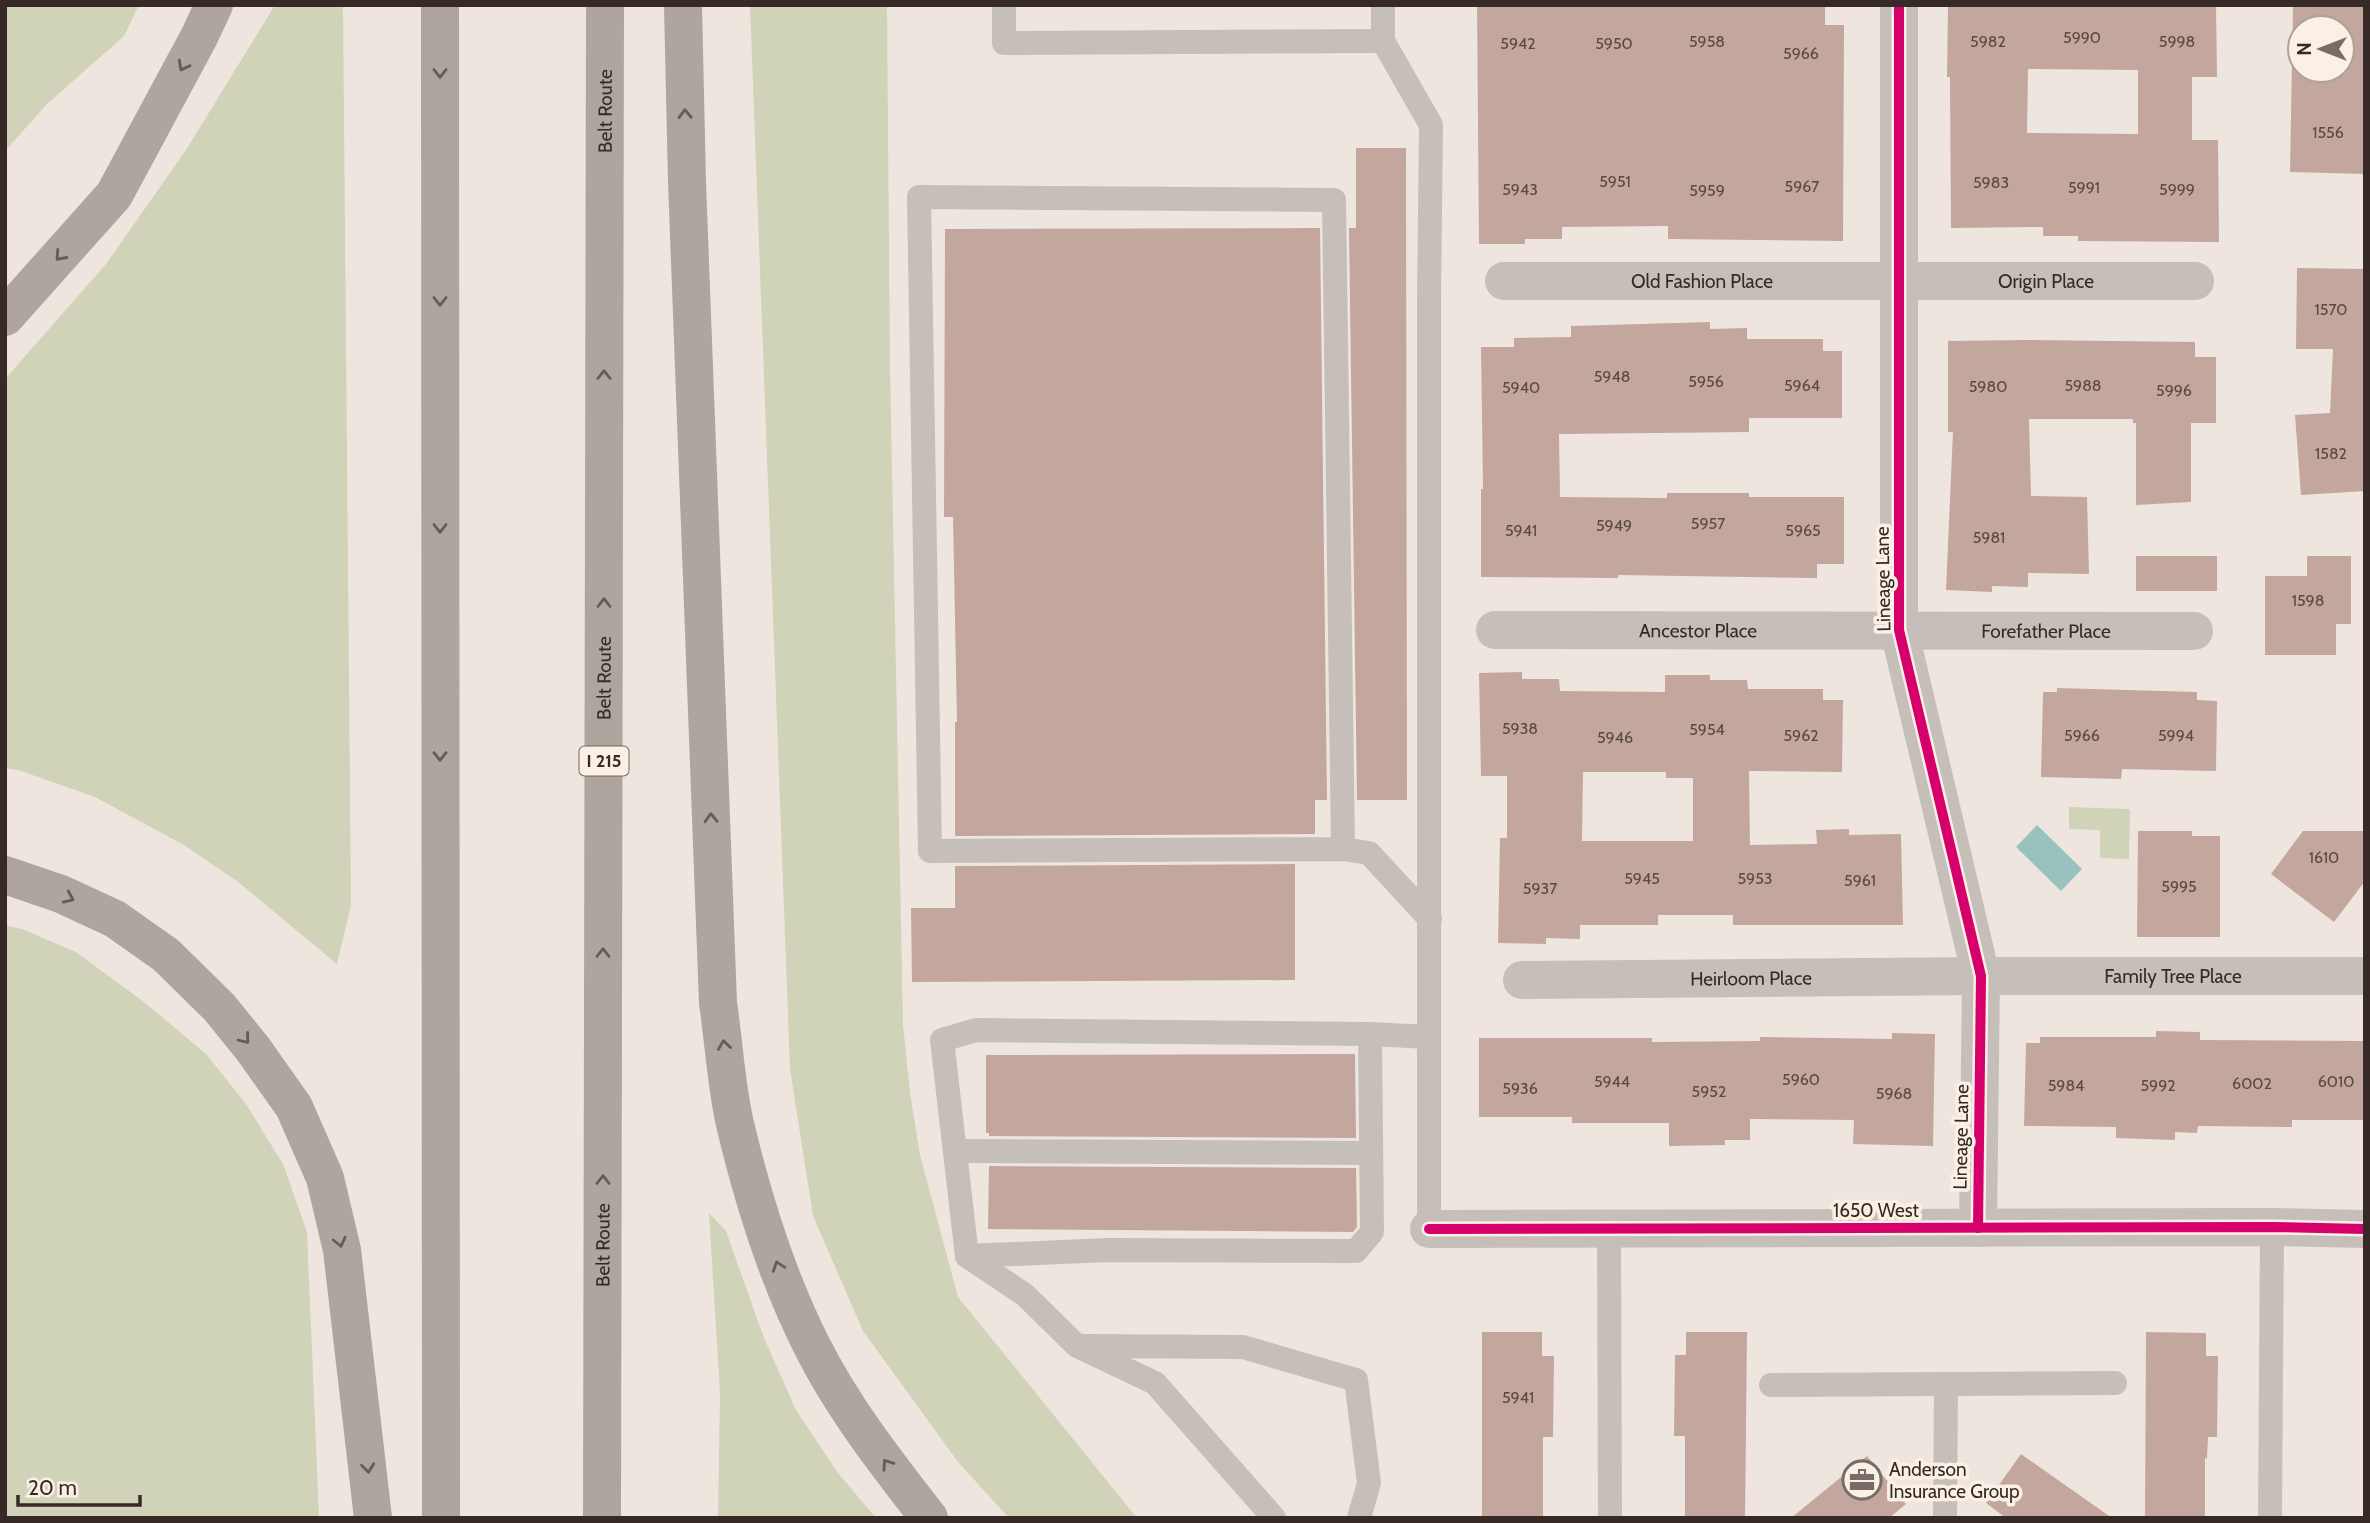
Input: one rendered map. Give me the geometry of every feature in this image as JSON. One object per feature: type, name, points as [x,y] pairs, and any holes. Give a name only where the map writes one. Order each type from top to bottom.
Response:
[{"type":"highway","points":[[5,317],[114,195],[200,37],[214,5]]},
{"type":"highway","points":[[440,5],[441,1518]]},
{"type":"highway","name":"Belt Route","points":[[602,1518],[605,5]]},
{"type":"highway","points":[[683,5],[687,182],[718,1003],[735,1122],[755,1199],[781,1275],[812,1347],[891,1469],[929,1518]]},
{"type":"highway","points":[[5,875],[61,894],[115,919],[166,955],[219,1007],[295,1107],[325,1178],[342,1250],[373,1518]]},
{"type":"highway","points":[[603,1253],[630,1518]]},
{"type":"street","name":"Lineage Lane","points":[[1899,5],[1899,630],[1981,976],[1978,1228]]},
{"type":"street","name":"Old Fashion Place","points":[[1504,281],[1899,281]]},
{"type":"street","name":"Origin Place","points":[[1899,281],[2195,281]]},
{"type":"street","name":"Ancestor Place","points":[[1495,630],[1899,630]]},
{"type":"street","name":"Forefather Place","points":[[1899,630],[2194,631]]},
{"type":"street","name":"Family Tree Place","points":[[1981,976],[2365,976]]},
{"type":"street","name":"Heirloom Place","points":[[1522,980],[1981,976]]},
{"type":"street","name":"1650 West","points":[[1429,1229],[2365,1228]]},
{"type":"lane","points":[[1004,5],[1003,43],[1383,41]]},
{"type":"lane","points":[[1382,5],[1383,41],[1431,125],[1429,1229]]},
{"type":"lane","points":[[1343,849],[1334,200],[919,197],[930,851],[1343,849],[1369,853],[1430,919]]},
{"type":"lane","points":[[1274,1518],[1155,1383],[1077,1346],[1025,1295],[967,1256],[942,1040],[976,1030],[1429,1037]]},
{"type":"lane","points":[[967,1256],[1108,1250],[1356,1251],[1372,1232],[1370,1034]]},
{"type":"lane","points":[[955,1151],[1371,1153]]},
{"type":"lane","points":[[2270,1518],[2272,1227]]},
{"type":"lane","points":[[1609,1228],[1610,1518]]},
{"type":"lane","points":[[1077,1346],[1243,1346],[1356,1380],[1369,1483],[1359,1518]]},
{"type":"lane","points":[[1771,1385],[2115,1384]]},
{"type":"lane","points":[[1945,1518],[1946,1386]]},
{"type":"green space","points":[[5,5],[139,5],[124,36],[47,104],[5,151]]},
{"type":"green space","points":[[275,5],[343,5],[351,905],[337,964],[238,882],[184,845],[95,797],[5,768],[5,379],[106,264],[186,150]]},
{"type":"green space","points":[[750,5],[887,5],[890,368],[903,1024],[920,1155],[958,1297],[1137,1518],[1009,1518],[958,1462],[863,1331],[813,1216],[790,1069]]},
{"type":"green space","points":[[2069,807],[2130,809],[2129,859],[2100,858],[2100,830],[2069,829]]},
{"type":"green space","points":[[5,925],[22,929],[76,952],[144,1002],[206,1054],[246,1104],[283,1164],[307,1232],[319,1518],[5,1518]]},
{"type":"green space","points":[[709,1213],[726,1231],[764,1338],[796,1410],[838,1473],[876,1518],[718,1518],[720,1393]]},
{"type":"water","points":[[2037,825],[2082,869],[2061,891],[2016,847]]},
{"type":"building","points":[[1477,5],[1825,5],[1825,25],[1844,25],[1843,241],[1668,239],[1668,226],[1562,227],[1562,239],[1525,239],[1525,244],[1479,244]]},
{"type":"building","points":[[1948,5],[2216,5],[2217,77],[2192,77],[2192,140],[2218,140],[2219,242],[2078,241],[2078,236],[2043,236],[2043,227],[1951,228],[1950,77],[1947,77]],"holes":[[[2028,69],[2138,70],[2138,134],[2027,133]]]},
{"type":"building","points":[[2293,5],[2363,5],[2365,174],[2290,172],[2292,84],[2356,84],[2356,14],[2293,14]]},
{"type":"building","points":[[1356,148],[1406,148],[1407,800],[1357,800],[1349,228],[1356,228]]},
{"type":"building","points":[[1320,228],[1327,800],[1315,800],[1315,834],[955,836],[957,722],[953,517],[944,517],[945,229]]},
{"type":"building","points":[[2297,268],[2365,269],[2365,491],[2301,495],[2295,415],[2330,413],[2333,349],[2296,349]]},
{"type":"building","points":[[1710,322],[1710,329],[1747,328],[1747,339],[1823,339],[1823,351],[1842,351],[1842,418],[1749,418],[1749,432],[1559,434],[1560,497],[1667,498],[1667,493],[1749,493],[1749,497],[1844,497],[1844,564],[1817,564],[1817,578],[1618,575],[1618,578],[1481,577],[1481,347],[1514,347],[1514,338],[1571,337],[1571,326]]},
{"type":"building","points":[[1948,341],[2195,342],[2195,357],[2216,357],[2216,423],[2191,423],[2191,502],[2136,505],[2136,423],[2133,423],[2133,419],[2029,419],[2031,496],[2087,497],[2089,574],[2028,573],[2028,587],[1992,586],[1992,592],[1946,590],[1953,432],[1948,432]]},
{"type":"building","points":[[2136,556],[2217,556],[2217,591],[2136,591]]},
{"type":"building","points":[[2307,556],[2351,556],[2351,624],[2336,624],[2336,655],[2265,655],[2265,576],[2307,576]]},
{"type":"building","points":[[1522,672],[1522,679],[1559,679],[1560,691],[1665,692],[1665,675],[1710,675],[1710,680],[1747,680],[1748,689],[1823,689],[1823,700],[1843,700],[1842,772],[1749,771],[1750,845],[1817,844],[1816,830],[1849,829],[1849,835],[1901,834],[1903,925],[1733,925],[1733,915],[1658,915],[1658,925],[1580,925],[1580,939],[1546,938],[1546,944],[1498,943],[1500,838],[1507,838],[1507,776],[1481,776],[1479,673]],"holes":[[[1583,772],[1666,772],[1666,778],[1693,778],[1693,841],[1582,841]]]},
{"type":"building","points":[[2057,688],[2197,692],[2197,700],[2217,701],[2216,771],[2122,769],[2121,779],[2041,777],[2043,692],[2057,692]]},
{"type":"building","points":[[2138,831],[2192,831],[2192,836],[2220,836],[2220,937],[2137,937]]},
{"type":"building","points":[[2303,831],[2365,831],[2365,881],[2334,922],[2271,874]]},
{"type":"building","points":[[1295,864],[1295,980],[912,982],[911,908],[955,908],[955,866]]},
{"type":"building","points":[[2156,1031],[2200,1032],[2200,1040],[2365,1041],[2365,1120],[2292,1120],[2292,1127],[2198,1126],[2197,1133],[2175,1132],[2175,1140],[2116,1138],[2116,1127],[2024,1126],[2026,1043],[2040,1043],[2040,1037],[2156,1037]]},
{"type":"building","points":[[1892,1033],[1935,1034],[1933,1146],[1853,1144],[1854,1120],[1750,1119],[1750,1140],[1725,1140],[1725,1145],[1669,1146],[1669,1123],[1572,1123],[1572,1117],[1479,1117],[1479,1038],[1652,1038],[1652,1042],[1760,1041],[1760,1037],[1892,1039]]},
{"type":"building","points":[[1355,1054],[1356,1138],[989,1136],[989,1133],[986,1133],[986,1055]]},
{"type":"building","points":[[989,1166],[1356,1168],[1357,1227],[1353,1232],[988,1229]]},
{"type":"building","points":[[1482,1332],[1542,1332],[1542,1356],[1554,1356],[1553,1437],[1543,1437],[1543,1518],[1482,1518]]},
{"type":"building","points":[[1686,1332],[1747,1332],[1745,1518],[1685,1518],[1685,1436],[1674,1436],[1675,1355],[1686,1355]]},
{"type":"building","points":[[2146,1332],[2206,1333],[2206,1356],[2218,1356],[2217,1437],[2208,1437],[2207,1459],[2205,1458],[2205,1518],[2145,1518]]},
{"type":"building","points":[[2021,1454],[2112,1518],[2006,1518],[1986,1503]]},
{"type":"building","name":"Anderson Insurance Group","points":[[1867,1456],[1906,1504],[1889,1518],[1791,1518]]},
{"type":"cycle path","points":[[1899,5],[1899,630],[1981,976],[1978,1228]]},
{"type":"cycle path","points":[[1429,1229],[2365,1229]]},
{"type":"place","name":"Anderson Insurance Group","points":[[1862,1480]]}]
